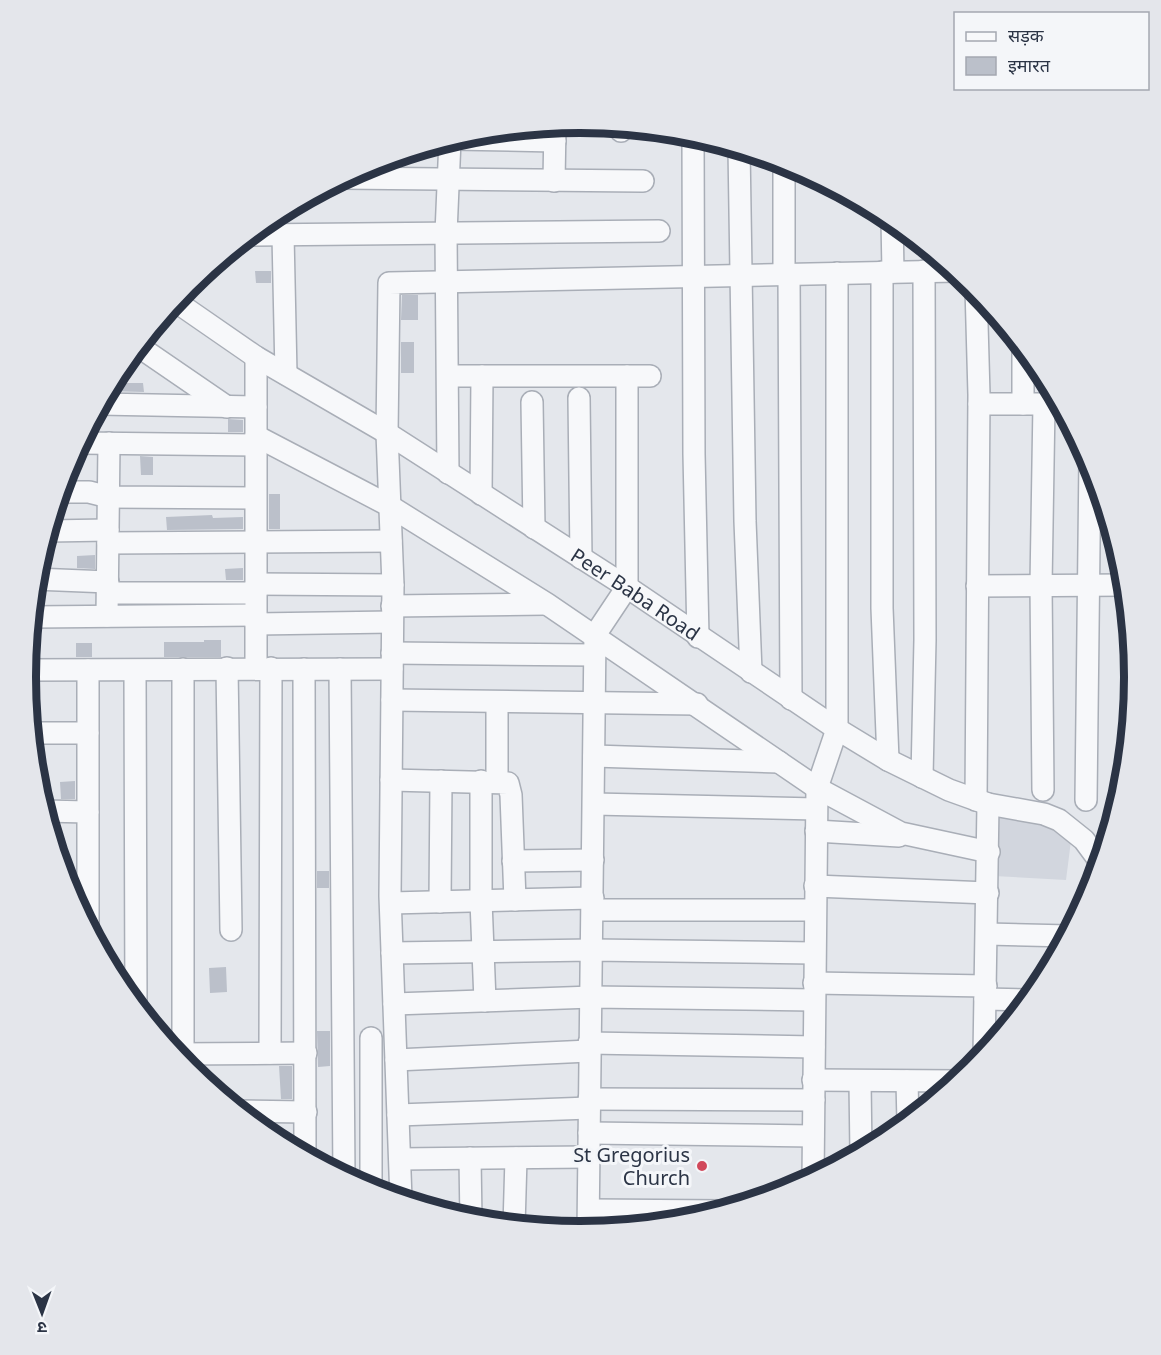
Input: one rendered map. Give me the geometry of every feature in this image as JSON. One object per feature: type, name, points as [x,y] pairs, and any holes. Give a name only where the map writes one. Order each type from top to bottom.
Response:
[{"type":"street","points":[[554,181],[555,134]]},
{"type":"street","points":[[693,145],[699,637]]},
{"type":"street","points":[[448,473],[446,233],[451,149]]},
{"type":"street","points":[[739,157],[745,521],[751,672]]},
{"type":"street","points":[[784,172],[791,699]]},
{"type":"street","points":[[362,179],[643,181]]},
{"type":"street","points":[[264,235],[659,231]]},
{"type":"street","points":[[888,760],[882,608],[887,272],[891,231]]},
{"type":"street","points":[[283,235],[286,374]]},
{"type":"street","points":[[922,777],[925,640],[924,271]]},
{"type":"street","points":[[401,1191],[391,903],[393,585],[388,505],[388,286],[392,282],[446,280],[943,271]]},
{"type":"street","points":[[813,1170],[816,799],[837,729],[837,273]]},
{"type":"street","points":[[976,303],[979,404],[977,586],[982,802],[989,852],[984,1043]]},
{"type":"street","name":"Peer Baba Road","points":[[182,306],[256,357],[387,433],[627,587],[791,699],[888,760],[982,802],[1044,814],[1059,820],[1084,840],[1095,855]]},
{"type":"street","points":[[145,351],[226,407]]},
{"type":"street","points":[[256,357],[256,620],[263,668],[270,1053]]},
{"type":"street","points":[[1023,361],[1023,404]]},
{"type":"street","points":[[138,362],[165,366]]},
{"type":"street","points":[[448,376],[650,376]]},
{"type":"street","points":[[481,494],[482,376]]},
{"type":"street","points":[[588,1222],[595,645],[627,587],[627,376]]},
{"type":"street","points":[[579,398],[581,558]]},
{"type":"street","points":[[532,402],[534,528]]},
{"type":"street","points":[[109,404],[256,407]]},
{"type":"street","points":[[979,404],[1044,404],[1041,585],[1043,790]]},
{"type":"street","points":[[90,442],[256,441],[388,505],[547,604],[595,645],[697,704],[779,762],[816,799]]},
{"type":"street","points":[[107,616],[110,443]]},
{"type":"street","points":[[1086,800],[1090,485]]},
{"type":"street","points":[[69,492],[89,492],[109,497],[255,498]]},
{"type":"street","points":[[56,532],[108,537],[255,541],[391,541]]},
{"type":"street","points":[[45,580],[108,587],[256,589],[393,585]]},
{"type":"street","points":[[977,586],[1117,585]]},
{"type":"street","points":[[40,617],[107,616],[256,620],[547,604]]},
{"type":"street","points":[[36,670],[340,669],[392,661],[595,645]]},
{"type":"street","points":[[227,668],[231,930]]},
{"type":"street","points":[[179,1046],[183,669]]},
{"type":"street","points":[[304,669],[305,1147]]},
{"type":"street","points":[[340,669],[344,1168]]},
{"type":"street","points":[[81,893],[88,812],[88,670]]},
{"type":"street","points":[[135,670],[136,991]]},
{"type":"street","points":[[392,699],[594,705],[697,704]]},
{"type":"street","points":[[485,1001],[481,901],[497,702]]},
{"type":"street","points":[[39,733],[88,733]]},
{"type":"street","points":[[594,756],[779,762]]},
{"type":"street","points":[[391,780],[505,781],[510,786],[515,900]]},
{"type":"street","points":[[440,902],[441,781]]},
{"type":"street","points":[[594,804],[816,799],[901,833],[989,852]]},
{"type":"street","points":[[53,811],[88,812]]},
{"type":"street","points":[[816,831],[918,837]]},
{"type":"street","points":[[513,861],[593,860]]},
{"type":"street","points":[[815,886],[988,893]]},
{"type":"street","points":[[391,903],[515,900],[815,910]]},
{"type":"street","points":[[987,934],[1060,936]]},
{"type":"street","points":[[392,953],[592,950],[814,953]]},
{"type":"street","points":[[394,1004],[814,992],[986,992],[1020,998]]},
{"type":"street","points":[[371,1038],[371,1181]]},
{"type":"street","points":[[396,1060],[589,1047],[813,1047]]},
{"type":"street","points":[[187,1054],[306,1053]]},
{"type":"street","points":[[398,1115],[814,1090],[860,1082],[946,1081]]},
{"type":"street","points":[[860,1082],[861,1144]]},
{"type":"street","points":[[907,1082],[908,1112]]},
{"type":"street","points":[[252,1111],[306,1112]]},
{"type":"street","points":[[589,1133],[813,1136]]},
{"type":"street","points":[[400,1159],[589,1157]]},
{"type":"street","points":[[470,1158],[471,1211]]},
{"type":"street","points":[[514,1218],[516,1158]]},
{"type":"street","points":[[589,1210],[692,1211]]},
{"type":"shaded area","points":[[995,807],[1072,833],[1066,880],[994,876]]},
{"type":"building","points":[[255,271],[271,271],[271,283],[256,283]]},
{"type":"building","points":[[402,295],[418,295],[418,320],[401,320]]},
{"type":"building","points":[[401,342],[414,342],[414,373],[401,373]]},
{"type":"building","points":[[123,383],[143,383],[144,392],[118,391]]},
{"type":"building","points":[[228,419],[243,420],[243,432],[228,432]]},
{"type":"building","points":[[140,456],[153,457],[153,475],[141,475]]},
{"type":"building","points":[[269,494],[280,494],[280,529],[269,529]]},
{"type":"building","points":[[212,515],[213,518],[243,517],[243,529],[167,530],[166,517]]},
{"type":"building","points":[[95,555],[95,569],[77,568],[77,556]]},
{"type":"building","points":[[243,568],[243,580],[226,580],[225,569]]},
{"type":"building","points":[[204,640],[221,640],[221,657],[164,657],[164,642],[204,642]]},
{"type":"building","points":[[76,643],[92,643],[92,657],[76,657]]},
{"type":"building","points":[[75,781],[75,799],[61,799],[60,782]]},
{"type":"building","points":[[317,871],[329,871],[329,888],[317,888]]},
{"type":"building","points":[[226,967],[227,992],[210,993],[209,968]]},
{"type":"building","points":[[317,1031],[330,1031],[330,1066],[318,1067]]},
{"type":"building","points":[[279,1066],[292,1066],[292,1099],[281,1099]]},
{"type":"place","name":"St Gregorius Church","points":[[702,1166]]}]
